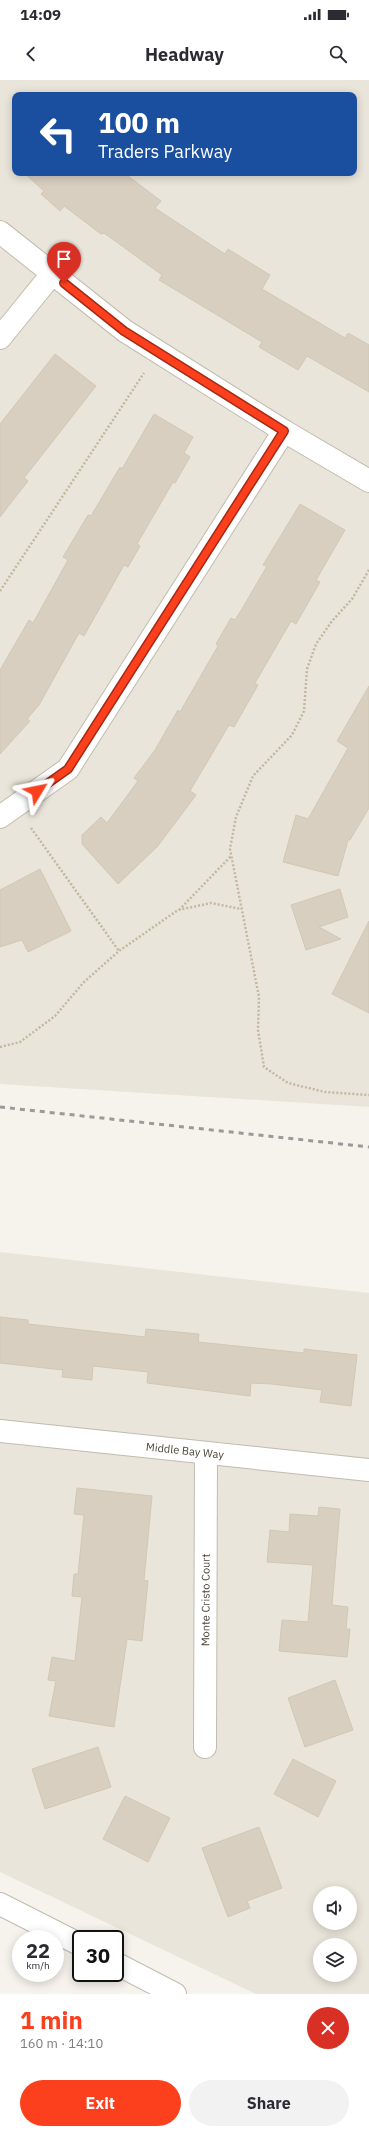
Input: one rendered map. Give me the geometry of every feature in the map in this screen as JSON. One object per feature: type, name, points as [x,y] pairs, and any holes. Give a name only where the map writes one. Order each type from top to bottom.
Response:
[{"type":"street","points":[[0,232],[124,331],[284,431],[369,481]]},
{"type":"street","points":[[0,338],[52,274]]},
{"type":"street","points":[[8,811],[68,769],[284,431]]},
{"type":"street","name":"Middle Bay Way","points":[[0,1431],[369,1470]]},
{"type":"street","name":"Monte Cristo Court","points":[[205,1747],[206,1453]]},
{"type":"street","points":[[0,1904],[72,1940]]},
{"type":"street","points":[[124,1968],[175,1994]]},
{"type":"path","points":[[0,591],[158,352]]},
{"type":"path","points":[[369,570],[352,599],[332,621],[316,644],[307,668],[304,711],[292,735],[253,776],[236,816],[230,849],[259,996],[258,1030],[264,1067],[288,1083],[326,1092],[369,1095]]},
{"type":"path","points":[[8,811],[119,951]]},
{"type":"path","points":[[0,1048],[20,1042],[55,1016],[84,982],[119,951],[178,910],[232,856]]},
{"type":"path","points":[[178,910],[211,903],[241,909]]},
{"type":"shaded area","points":[[0,80],[369,80],[369,1107],[0,1084]]},
{"type":"shaded area","points":[[0,1252],[369,1293],[369,1994],[256,1994],[0,1872]]},
{"type":"building","points":[[27,176],[128,176],[161,201],[155,208],[225,254],[228,249],[270,275],[262,289],[345,338],[348,333],[369,345],[369,392],[307,356],[298,370],[259,347],[262,342],[159,280],[162,275],[104,233],[101,234],[64,206],[60,211],[41,194],[44,191]]},
{"type":"building","points":[[55,354],[96,386],[24,478],[28,481],[0,517],[0,424]]},
{"type":"building","points":[[154,414],[193,437],[184,453],[190,457],[175,483],[173,482],[137,544],[140,546],[128,567],[124,565],[84,636],[79,633],[39,705],[27,719],[30,721],[0,754],[0,670],[29,620],[33,623],[68,560],[63,557],[88,515],[91,516],[120,467],[122,469]]},
{"type":"building","points":[[300,504],[345,530],[316,580],[320,582],[296,624],[291,621],[255,683],[258,685],[234,727],[229,725],[190,791],[196,795],[157,847],[118,884],[82,844],[82,835],[101,817],[107,823],[138,781],[134,778],[155,750],[178,710],[180,712],[218,646],[216,644],[231,618],[235,620],[242,609],[267,566],[263,565]]},
{"type":"building","points":[[369,686],[369,808],[350,840],[348,840],[338,876],[283,862],[296,815],[308,819],[348,748],[337,741]]},
{"type":"building","points":[[40,869],[71,931],[28,952],[22,940],[0,947],[0,890]]},
{"type":"building","points":[[340,889],[348,917],[319,927],[341,939],[306,950],[291,905]]},
{"type":"building","points":[[369,921],[369,1013],[332,994]]},
{"type":"building","points":[[0,1317],[28,1320],[28,1324],[145,1337],[146,1329],[199,1334],[198,1342],[304,1353],[304,1349],[357,1355],[351,1406],[320,1402],[322,1390],[251,1383],[250,1396],[147,1383],[148,1372],[93,1366],[92,1380],[62,1377],[63,1370],[0,1363]]},
{"type":"building","points":[[77,1488],[152,1496],[144,1580],[148,1581],[142,1641],[127,1639],[114,1727],[49,1716],[56,1681],[48,1680],[52,1657],[75,1661],[82,1597],[72,1596],[74,1574],[78,1574],[84,1515],[74,1514]]},
{"type":"building","points":[[319,1507],[340,1509],[332,1605],[348,1607],[346,1629],[350,1629],[347,1657],[279,1651],[282,1620],[308,1622],[313,1565],[267,1562],[270,1530],[289,1532],[290,1514],[318,1516]]},
{"type":"building","points":[[335,1680],[353,1730],[305,1747],[288,1698]]},
{"type":"building","points":[[98,1747],[111,1787],[45,1809],[32,1769]]},
{"type":"building","points":[[293,1759],[336,1781],[318,1817],[274,1794]]},
{"type":"building","points":[[125,1796],[170,1818],[148,1862],[103,1839]]},
{"type":"building","points":[[259,1827],[282,1888],[247,1901],[250,1908],[228,1917],[202,1848]]},
{"type":"railway","points":[[0,1107],[369,1147]]},
{"type":"route","points":[[37,791],[68,769],[284,431],[124,331],[64,283]]}]
